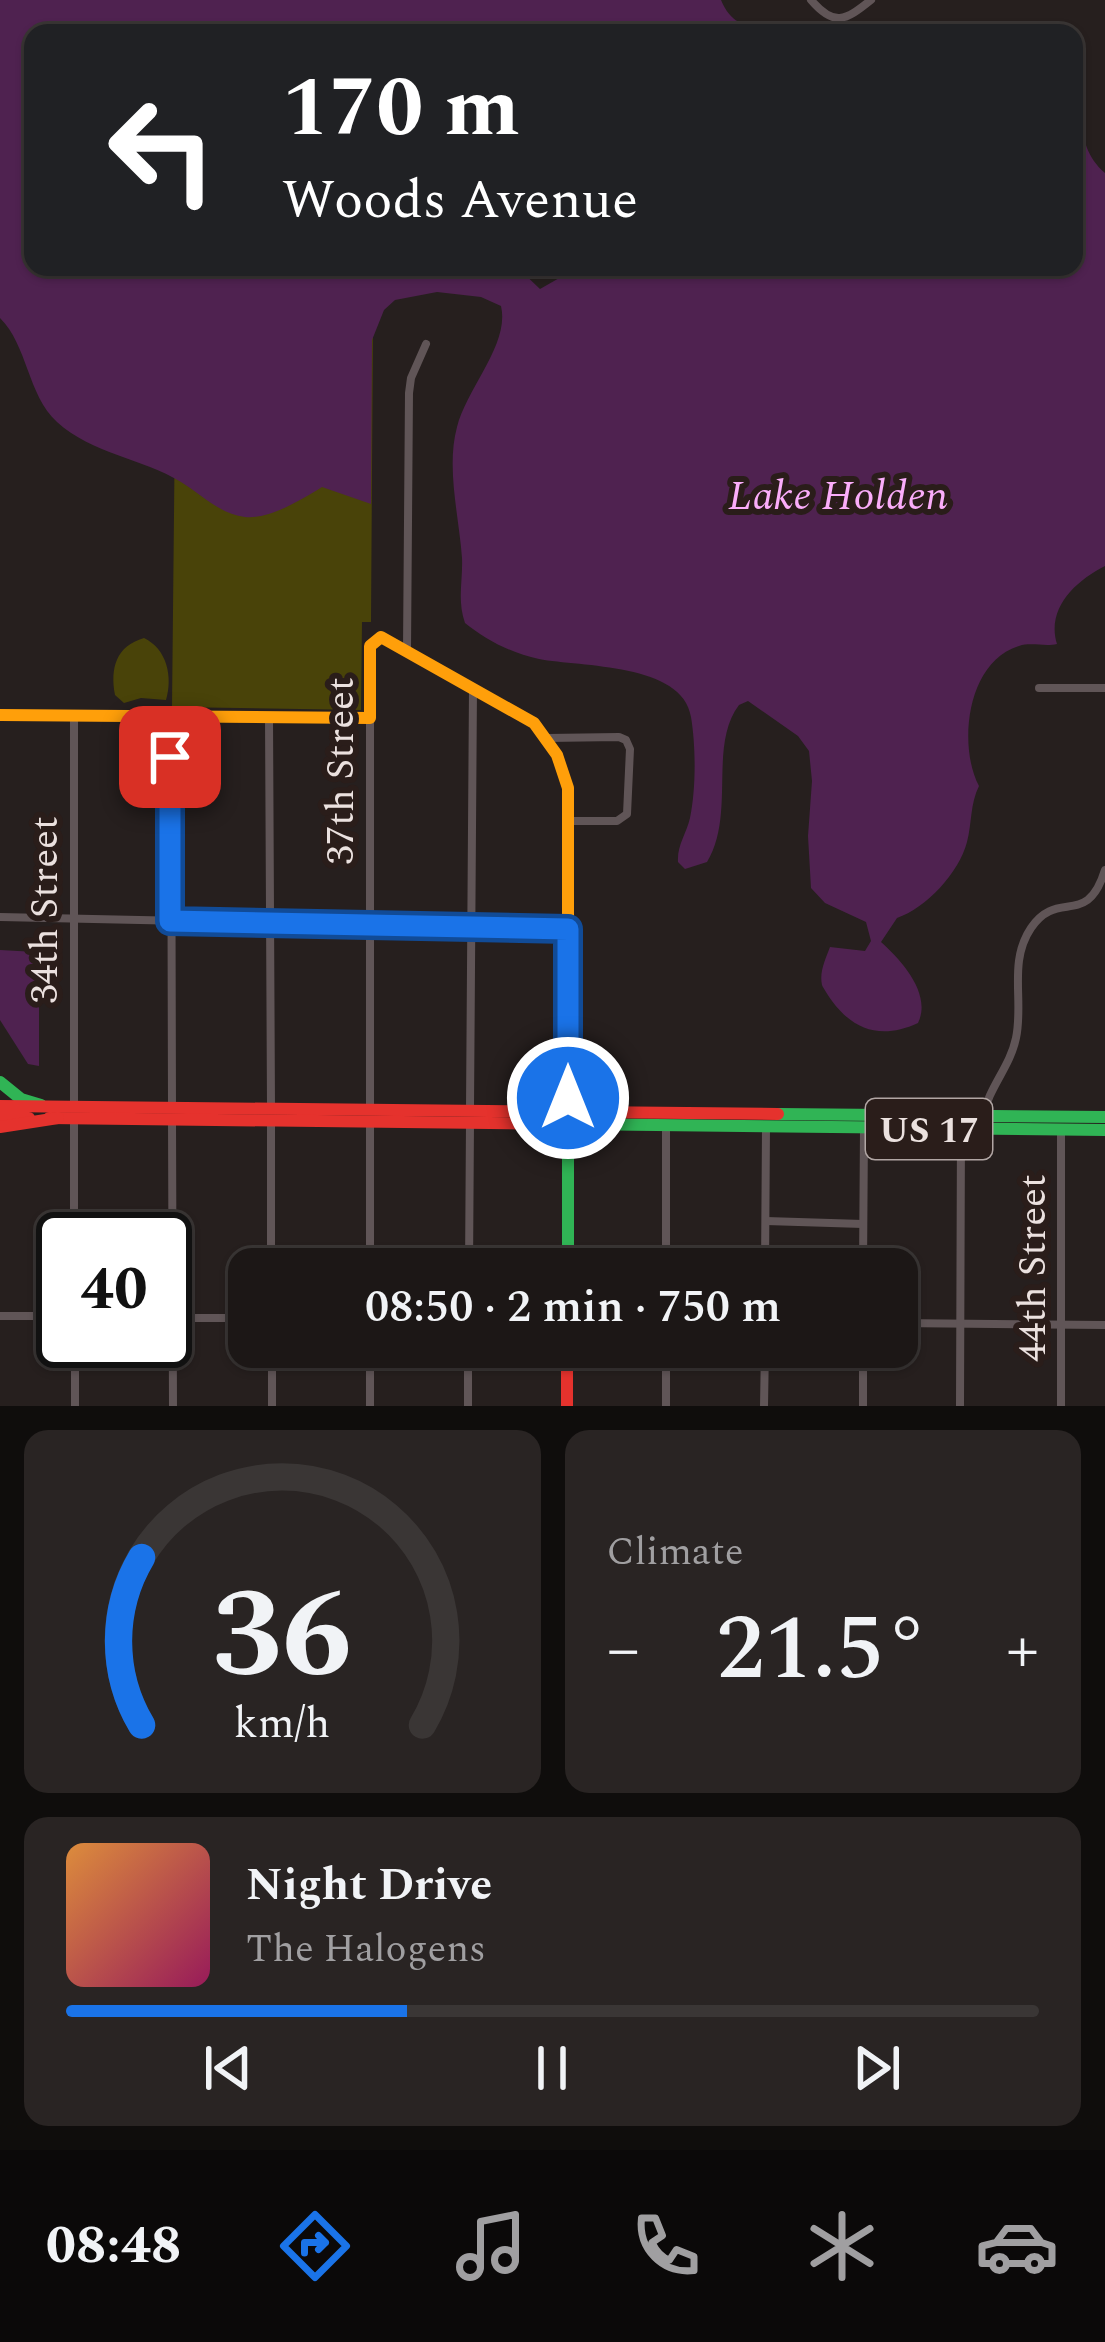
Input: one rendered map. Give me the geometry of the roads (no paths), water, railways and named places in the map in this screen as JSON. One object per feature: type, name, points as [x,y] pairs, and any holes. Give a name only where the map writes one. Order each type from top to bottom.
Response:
[{"type":"main road","name":"37th Street","points":[[370,718],[372,642],[381,637],[407,650]]},
{"type":"main road","points":[[407,650],[534,723],[548,738],[564,772],[569,821],[568,1248]]},
{"type":"main road","points":[[0,715],[370,718]]},
{"type":"main road","points":[[0,1082],[41,1112]]},
{"type":"main road","name":"US 17","points":[[0,1106],[69,1114],[236,1112],[254,1106],[271,1113]]},
{"type":"main road","points":[[0,1122],[41,1112]]},
{"type":"main road","name":"US 17","points":[[172,1113],[1105,1117]]},
{"type":"main road","points":[[766,1126],[786,1113]]},
{"type":"main road","points":[[0,1122],[34,1125],[69,1114]]},
{"type":"main road","name":"US 17","points":[[568,1116],[766,1126],[1105,1130]]},
{"type":"main road","points":[[567,1368],[567,1406]]},
{"type":"street","points":[[811,0],[824,16],[840,18],[871,0]]},
{"type":"street","name":"37th Street","points":[[407,650],[409,393],[426,344]]},
{"type":"street","points":[[469,1248],[473,687]]},
{"type":"street","points":[[1039,688],[1105,688]]},
{"type":"street","name":"34th Street","points":[[73,1212],[69,1114],[74,716]]},
{"type":"street","points":[[170,1212],[171,716]]},
{"type":"street","points":[[269,717],[271,1248]]},
{"type":"street","name":"37th Street","points":[[370,718],[370,1248]]},
{"type":"street","points":[[548,738],[619,737],[630,749],[627,814],[617,820],[569,821]]},
{"type":"street","points":[[983,1116],[1018,1032],[1019,952],[1027,934],[1044,913],[1086,904],[1105,870]]},
{"type":"street","points":[[0,917],[568,929]]},
{"type":"street","points":[[666,1123],[666,1248]]},
{"type":"street","points":[[765,1248],[766,1126]]},
{"type":"street","points":[[863,1248],[864,1128]]},
{"type":"street","points":[[960,1406],[961,1129]]},
{"type":"street","name":"44th Street","points":[[1061,1130],[1061,1406]]},
{"type":"street","points":[[766,1221],[863,1224]]},
{"type":"street","points":[[0,1316],[36,1316]]},
{"type":"street","points":[[192,1318],[228,1318]]},
{"type":"street","points":[[918,1323],[1105,1325]]},
{"type":"street","points":[[75,1368],[75,1406]]},
{"type":"street","points":[[171,1368],[173,1406]]},
{"type":"street","points":[[272,1368],[272,1406]]},
{"type":"street","points":[[370,1368],[370,1406]]},
{"type":"street","points":[[468,1368],[468,1406]]},
{"type":"street","points":[[666,1368],[666,1406]]},
{"type":"street","points":[[764,1406],[765,1368]]},
{"type":"street","points":[[863,1368],[863,1406]]},
{"type":"water","name":"Lake Holden","points":[[0,0],[721,0],[743,24],[24,24],[24,276],[526,276],[540,289],[562,276],[1083,276],[1083,134],[1094,161],[1105,173],[1105,566],[1083,580],[1059,608],[1057,644],[1024,645],[1001,655],[978,687],[968,729],[979,786],[963,854],[940,888],[897,918],[881,942],[906,968],[918,990],[918,1023],[893,1031],[870,1030],[841,1012],[822,985],[830,947],[865,951],[871,941],[866,922],[825,903],[811,888],[812,781],[809,751],[798,736],[748,701],[739,705],[725,740],[715,843],[707,862],[685,869],[678,856],[690,818],[695,768],[691,717],[684,699],[650,677],[519,653],[465,623],[454,443],[462,412],[494,351],[501,306],[481,297],[437,292],[395,300],[384,310],[372,340],[371,504],[322,487],[295,503],[254,517],[219,508],[166,474],[71,433],[47,411],[0,318]]},
{"type":"water","points":[[0,950],[39,956],[39,1066],[28,1064],[0,1020]]}]
